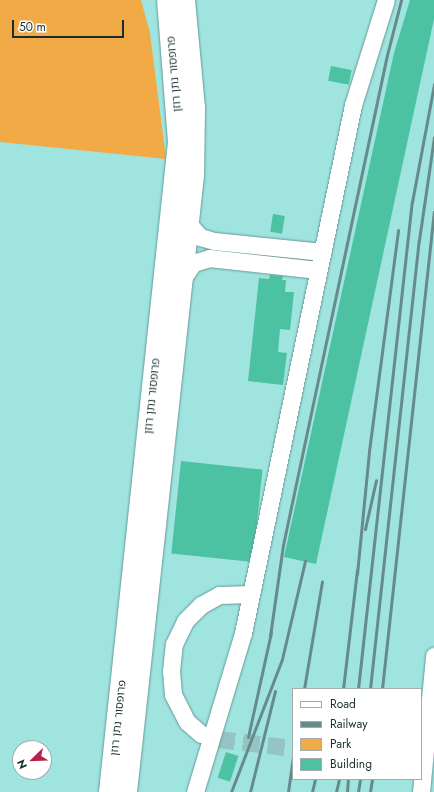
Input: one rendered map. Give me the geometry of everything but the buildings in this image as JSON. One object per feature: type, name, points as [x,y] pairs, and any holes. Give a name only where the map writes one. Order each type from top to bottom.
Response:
[{"type":"street","points":[[154,0],[177,106]]},
{"type":"street","points":[[195,792],[216,728],[251,594],[353,105],[386,0]]},
{"type":"street","name":"פרופסור נתן רוזן","points":[[110,792],[176,173],[181,3]]},
{"type":"street","name":"פרופסור נתן רוזן","points":[[126,792],[195,143],[181,3]]},
{"type":"street","points":[[187,222],[200,237],[214,241],[322,252]]},
{"type":"street","points":[[181,281],[193,263],[209,258],[318,270]]},
{"type":"street","points":[[201,734],[184,718],[173,694],[172,658],[179,632],[192,612],[210,599],[229,594],[251,594]]},
{"type":"street","points":[[422,764],[434,656]]},
{"type":"street","points":[[421,780],[421,792]]},
{"type":"shaded area","points":[[0,0],[434,0],[434,792],[0,792]]},
{"type":"green space","points":[[0,0],[141,0],[150,33],[166,159],[0,142]]},
{"type":"tunnel","points":[[201,734],[218,739],[292,748]]},
{"type":"railway","points":[[270,636],[283,545],[387,55],[401,0]]},
{"type":"railway","points":[[358,688],[412,202],[434,84]]},
{"type":"railway","points":[[370,688],[419,240],[434,137]]},
{"type":"railway","points":[[382,688],[434,212]]},
{"type":"railway","points":[[357,574],[369,451],[398,230]]},
{"type":"railway","points":[[365,529],[376,480]]},
{"type":"railway","points":[[231,792],[282,659],[305,561]]},
{"type":"railway","points":[[343,688],[357,570]]},
{"type":"railway","points":[[304,688],[322,582]]},
{"type":"railway","points":[[248,737],[271,632]]},
{"type":"railway","points":[[250,792],[275,691]]},
{"type":"railway","points":[[288,792],[292,762]]},
{"type":"railway","points":[[312,792],[315,780]]},
{"type":"railway","points":[[336,792],[339,780]]},
{"type":"railway","points":[[347,792],[348,780]]},
{"type":"railway","points":[[358,792],[360,780]]},
{"type":"railway","points":[[370,792],[372,780]]}]
